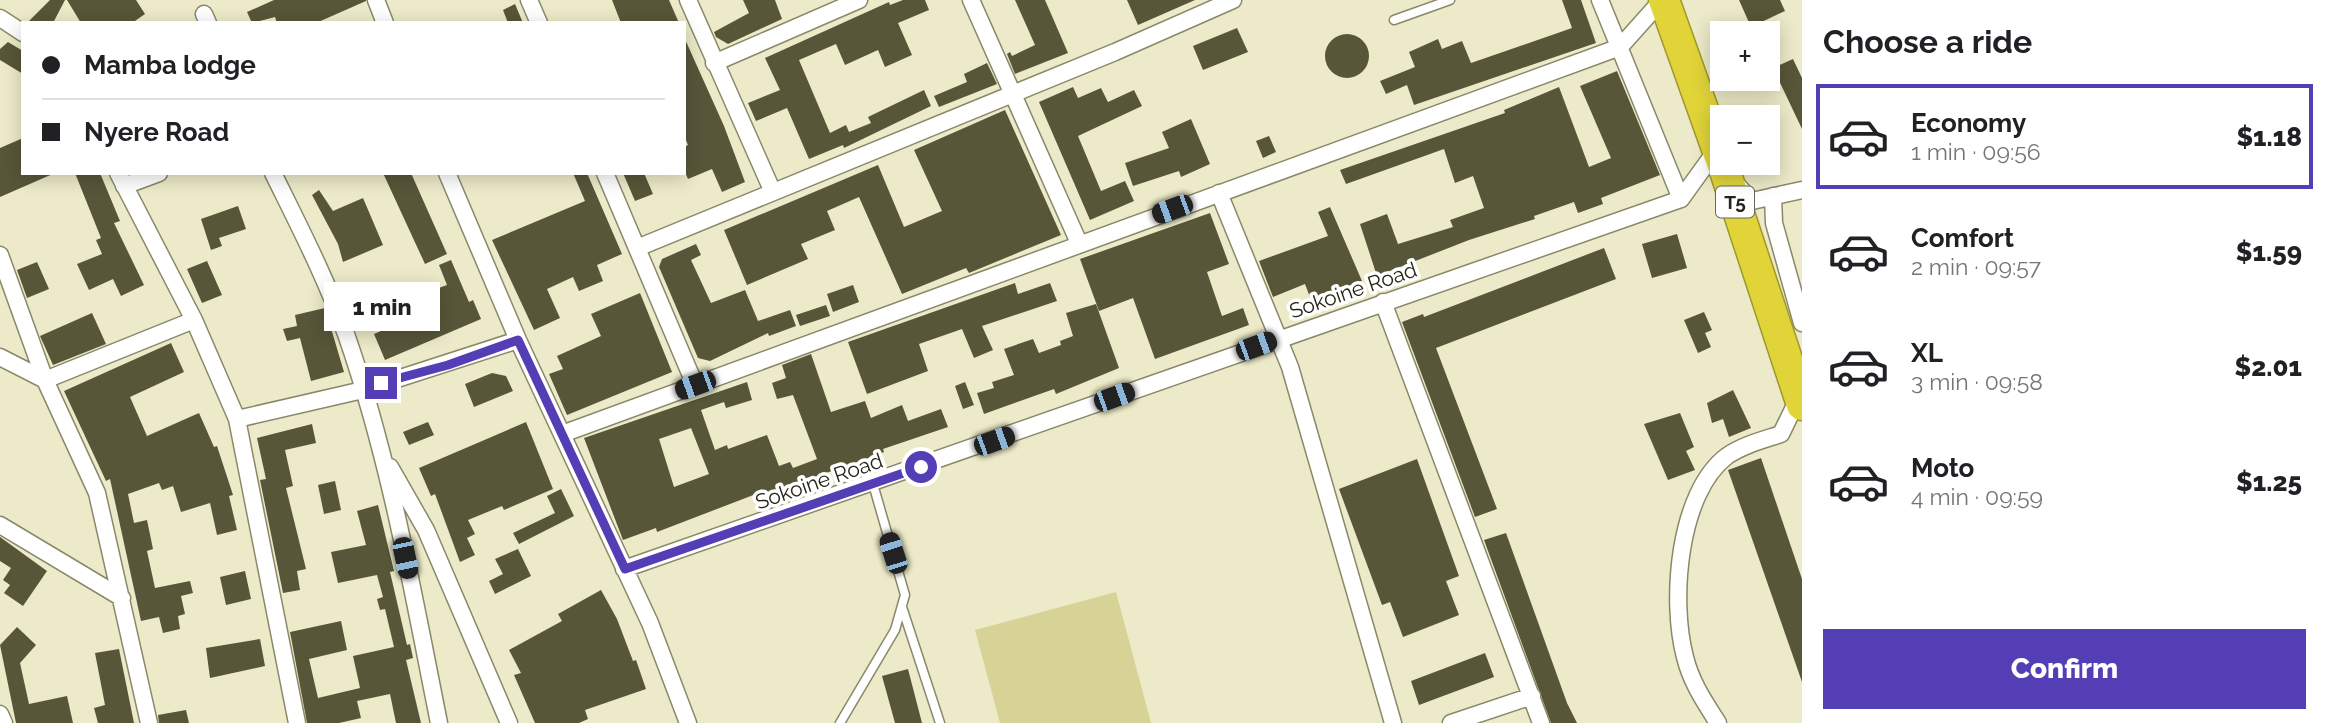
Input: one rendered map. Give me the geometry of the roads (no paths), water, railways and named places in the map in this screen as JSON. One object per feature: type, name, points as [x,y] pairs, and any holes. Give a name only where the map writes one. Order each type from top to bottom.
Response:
[{"type":"highway","name":"T5","points":[[1663,0],[1710,130]]},
{"type":"highway","name":"T5","points":[[1726,175],[1794,359],[1801,401]]},
{"type":"street","points":[[376,0],[384,21]]},
{"type":"street","points":[[529,0],[538,21]]},
{"type":"street","points":[[688,0],[772,190]]},
{"type":"street","points":[[714,63],[859,0]]},
{"type":"street","points":[[971,0],[1079,243]]},
{"type":"street","points":[[638,248],[772,190],[1014,94],[1233,0]]},
{"type":"street","points":[[1600,0],[1681,198],[1710,171]]},
{"type":"street","points":[[562,434],[1620,47],[1663,0]]},
{"type":"street","points":[[0,18],[21,32]]},
{"type":"street","points":[[148,175],[121,180],[194,320],[237,419],[297,723]]},
{"type":"street","points":[[274,175],[319,267],[363,390],[381,453],[439,723]]},
{"type":"street","points":[[448,175],[518,340],[650,623],[688,723]]},
{"type":"street","points":[[606,175],[695,385]]},
{"type":"street","points":[[1732,175],[1752,201],[1802,190]]},
{"type":"street","points":[[1219,193],[1280,337],[1393,723]]},
{"type":"street","points":[[1773,196],[1774,223],[1802,323]]},
{"type":"street","name":"Sokoine Road","points":[[625,569],[1681,198]]},
{"type":"street","points":[[0,255],[46,380],[97,492],[149,723]]},
{"type":"street","points":[[1383,302],[1541,723]]},
{"type":"street","points":[[0,357],[46,380],[194,320]]},
{"type":"street","points":[[237,419],[363,390],[518,340]]},
{"type":"street","points":[[1718,723],[1694,685],[1684,654],[1679,618],[1685,533],[1695,501],[1718,464],[1738,449],[1781,434],[1801,401]]},
{"type":"street","points":[[381,453],[426,530],[509,723]]},
{"type":"street","points":[[0,525],[122,598]]},
{"type":"street","points":[[1451,723],[1532,696]]},
{"type":"street","points":[[0,714],[4,723]]},
{"type":"lane","points":[[1394,20],[1450,0]]},
{"type":"lane","points":[[841,723],[878,663],[895,630],[902,607],[903,583],[873,484]]},
{"type":"lane","points":[[902,607],[940,723]]}]
